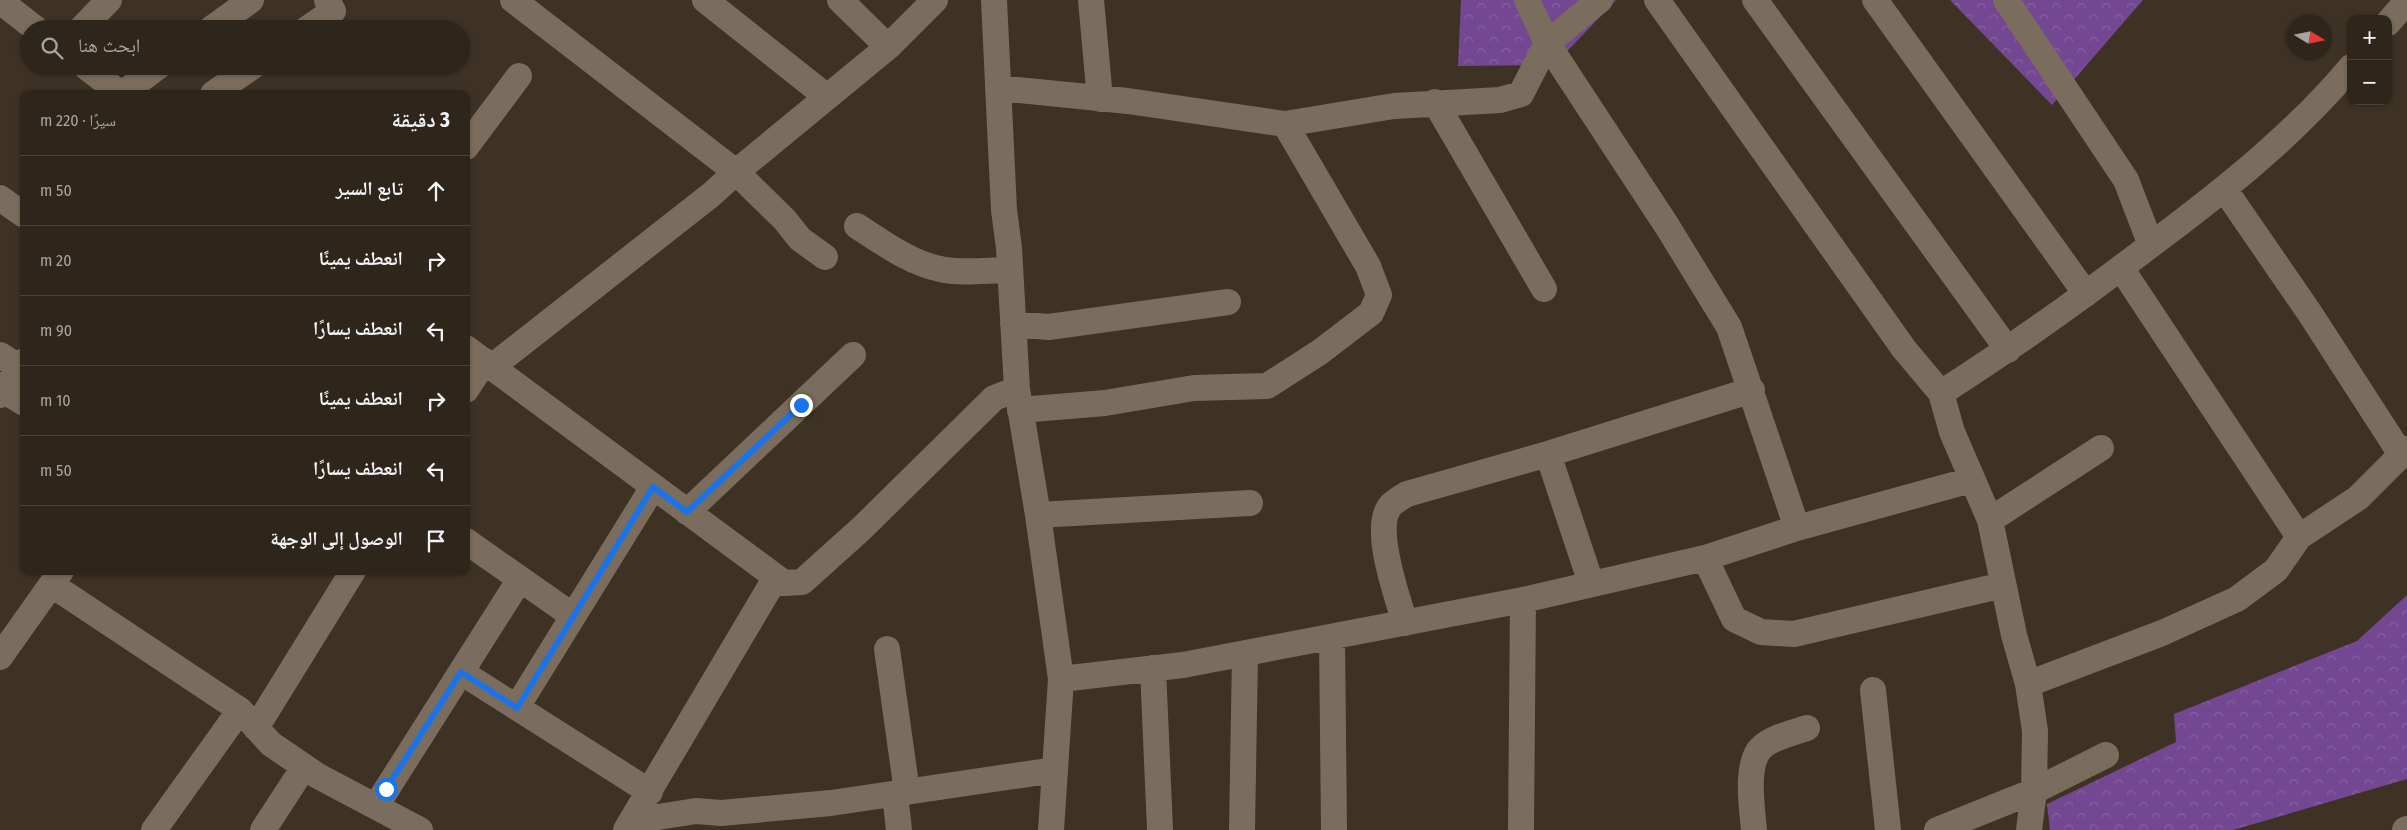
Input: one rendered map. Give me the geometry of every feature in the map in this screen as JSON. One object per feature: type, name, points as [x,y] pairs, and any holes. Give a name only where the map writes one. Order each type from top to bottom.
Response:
[{"type":"street","points":[[90,20],[109,0]]},
{"type":"street","points":[[223,20],[250,0]]},
{"type":"street","points":[[321,20],[333,12],[327,0]]},
{"type":"street","points":[[513,0],[736,172],[785,220],[800,239],[825,257]]},
{"type":"street","points":[[706,0],[827,97]]},
{"type":"street","points":[[840,0],[888,47]]},
{"type":"street","points":[[470,381],[481,358],[712,194],[736,172],[888,47],[935,0]]},
{"type":"street","points":[[994,0],[1004,210],[1010,270],[1018,400],[1038,515],[1060,679],[1051,830]]},
{"type":"street","points":[[1091,0],[1100,99]]},
{"type":"street","points":[[1527,0],[1547,43],[1667,226],[1729,327],[1752,390],[1797,528]]},
{"type":"street","points":[[998,88],[1100,99],[1284,124],[1394,106],[1435,102],[1500,100],[1521,94],[1547,43],[1600,0]]},
{"type":"street","points":[[1657,0],[1904,349],[1941,393],[1952,432],[1971,480],[1990,520],[2014,636],[2028,684],[2035,731],[2034,791],[2029,830]]},
{"type":"street","points":[[1755,0],[2008,350]]},
{"type":"street","points":[[1875,0],[2086,294]]},
{"type":"street","points":[[2006,0],[2126,180],[2151,245]]},
{"type":"street","points":[[0,1],[24,20]]},
{"type":"street","points":[[2392,18],[2407,1]]},
{"type":"street","points":[[1941,393],[2008,350],[2224,190],[2319,104],[2347,72]]},
{"type":"street","points":[[97,75],[116,90]]},
{"type":"street","points":[[126,90],[147,75]]},
{"type":"street","points":[[219,90],[240,75]]},
{"type":"street","points":[[470,142],[519,76]]},
{"type":"street","points":[[1435,102],[1544,289]]},
{"type":"street","points":[[481,358],[784,583],[802,582],[868,522],[994,398],[1106,403],[1194,388],[1266,386],[1320,352],[1371,313],[1379,296],[1368,266],[1284,124]]},
{"type":"street","points":[[2028,684],[2162,633],[2237,599],[2276,570],[2299,537],[2358,498],[2404,452],[2224,190]]},
{"type":"street","points":[[0,198],[20,212]]},
{"type":"street","points":[[856,226],[924,265],[941,269],[967,271],[1010,270]]},
{"type":"street","points":[[2121,268],[2299,537]]},
{"type":"street","points":[[1013,324],[1049,327],[1228,302]]},
{"type":"street","points":[[687,512],[852,355]]},
{"type":"street","points":[[9,396],[14,361]]},
{"type":"street","points":[[1405,624],[1388,566],[1383,524],[1390,506],[1407,494],[1548,454],[1752,390]]},
{"type":"street","points":[[1990,520],[2101,448]]},
{"type":"street","points":[[1548,454],[1591,583]]},
{"type":"street","points":[[1060,679],[1153,668],[1245,654],[1523,600],[1705,558],[1797,528],[1971,480]]},
{"type":"street","points":[[517,708],[653,487]]},
{"type":"street","points":[[1038,515],[1250,503]]},
{"type":"street","points":[[470,544],[573,616]]},
{"type":"street","points":[[1705,558],[1734,618],[1761,632],[1794,634],[2003,585]]},
{"type":"street","points":[[154,830],[248,719],[350,575]]},
{"type":"street","points":[[629,825],[776,577]]},
{"type":"street","points":[[5,641],[56,578],[248,719],[271,744],[304,767],[420,830]]},
{"type":"street","points":[[376,806],[520,579]]},
{"type":"street","points":[[1521,830],[1523,600]]},
{"type":"street","points":[[1332,637],[1334,830]]},
{"type":"street","points":[[887,650],[901,793],[899,830]]},
{"type":"street","points":[[1242,830],[1245,654]]},
{"type":"street","points":[[1153,668],[1160,830]]},
{"type":"street","points":[[461,672],[650,792]]},
{"type":"street","points":[[1873,690],[1888,830]]},
{"type":"street","points":[[1754,830],[1752,762],[1762,747],[1807,728]]},
{"type":"street","points":[[1937,830],[2034,791],[2106,755]]},
{"type":"street","points":[[263,830],[304,767]]},
{"type":"street","points":[[629,825],[696,811],[769,820],[901,793],[1055,770]]},
{"type":"green space","points":[[1461,0],[1616,0],[1554,65],[1458,66]]},
{"type":"green space","points":[[1950,0],[2143,0],[2052,105]]},
{"type":"green space","points":[[2407,595],[2407,779],[2233,830],[2050,830],[2047,804],[2176,742],[2174,714],[2357,641]]},
{"type":"route","points":[[386,789],[461,672],[517,708],[653,487],[687,512],[801,405]]}]
